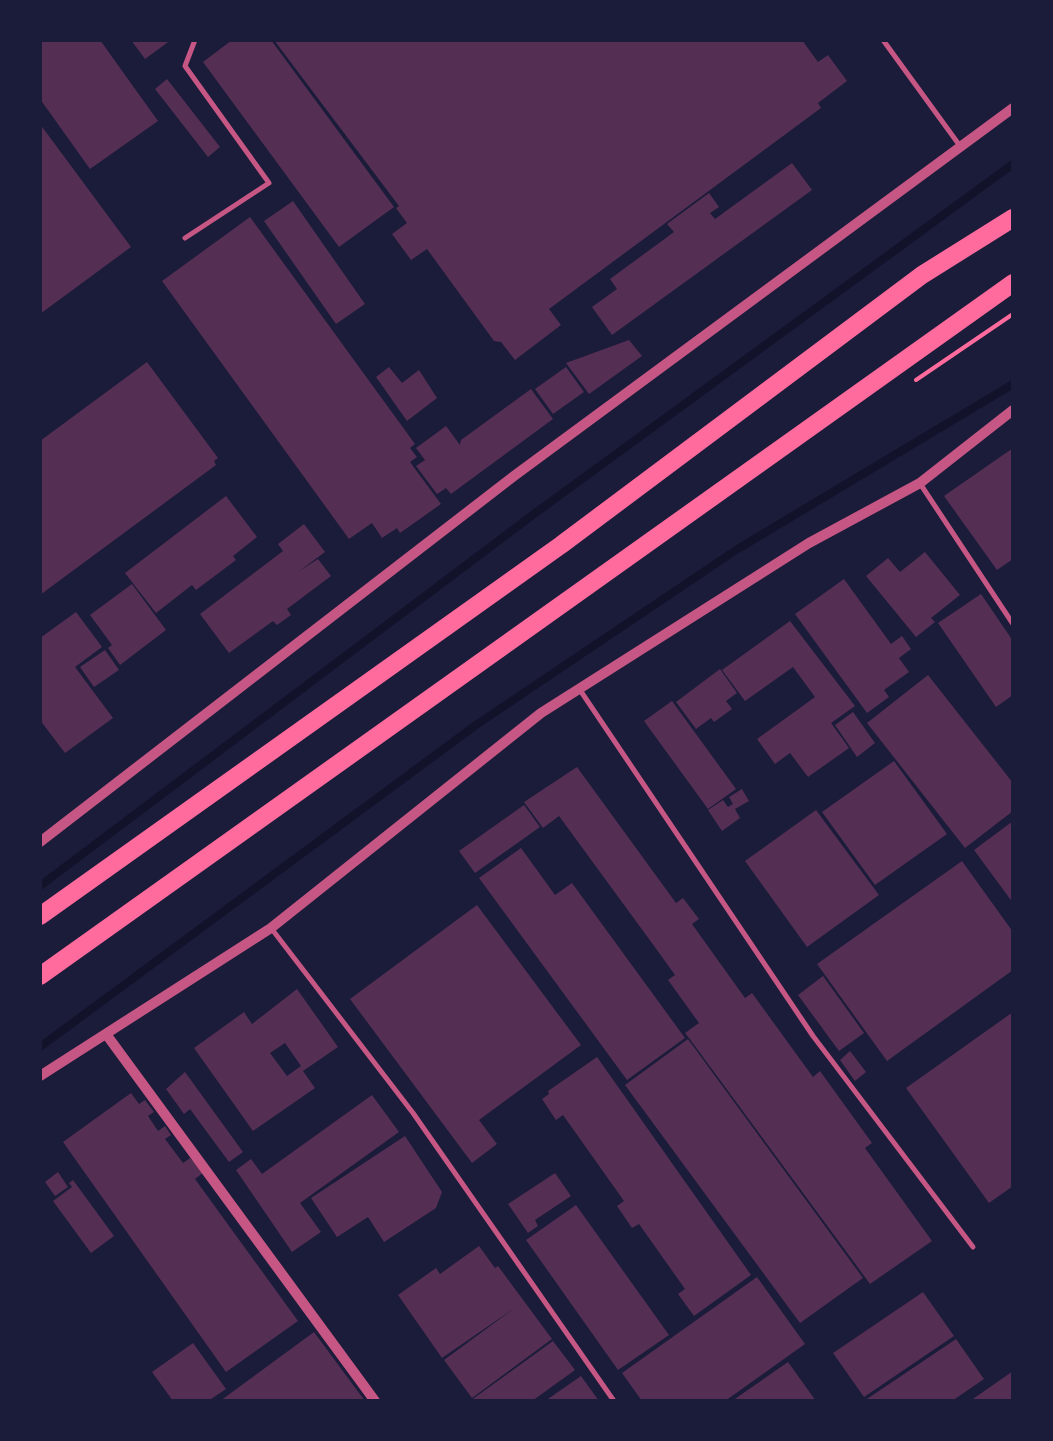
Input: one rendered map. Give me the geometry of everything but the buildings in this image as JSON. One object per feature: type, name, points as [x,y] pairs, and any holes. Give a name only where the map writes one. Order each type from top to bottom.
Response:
[{"type":"highway","points":[[40,916],[561,545],[922,275],[1013,218]]},
{"type":"highway","points":[[40,976],[1011,290]]},
{"type":"street","points":[[40,842],[514,476],[1013,108]]},
{"type":"street","points":[[40,1076],[272,928],[541,714],[809,543],[920,483],[1013,410]]},
{"type":"street","points":[[106,1034],[375,1401]]},
{"type":"lane","points":[[186,238],[269,184],[186,66],[194,40]]},
{"type":"lane","points":[[884,40],[960,146]]},
{"type":"lane","points":[[920,483],[1013,624]]},
{"type":"lane","points":[[580,690],[812,1036],[972,1247]]},
{"type":"lane","points":[[272,928],[413,1113],[614,1401]]},
{"type":"waterway","points":[[40,886],[534,514],[1013,164]]},
{"type":"waterway","points":[[40,1047],[476,725],[736,550],[1013,384]]}]
